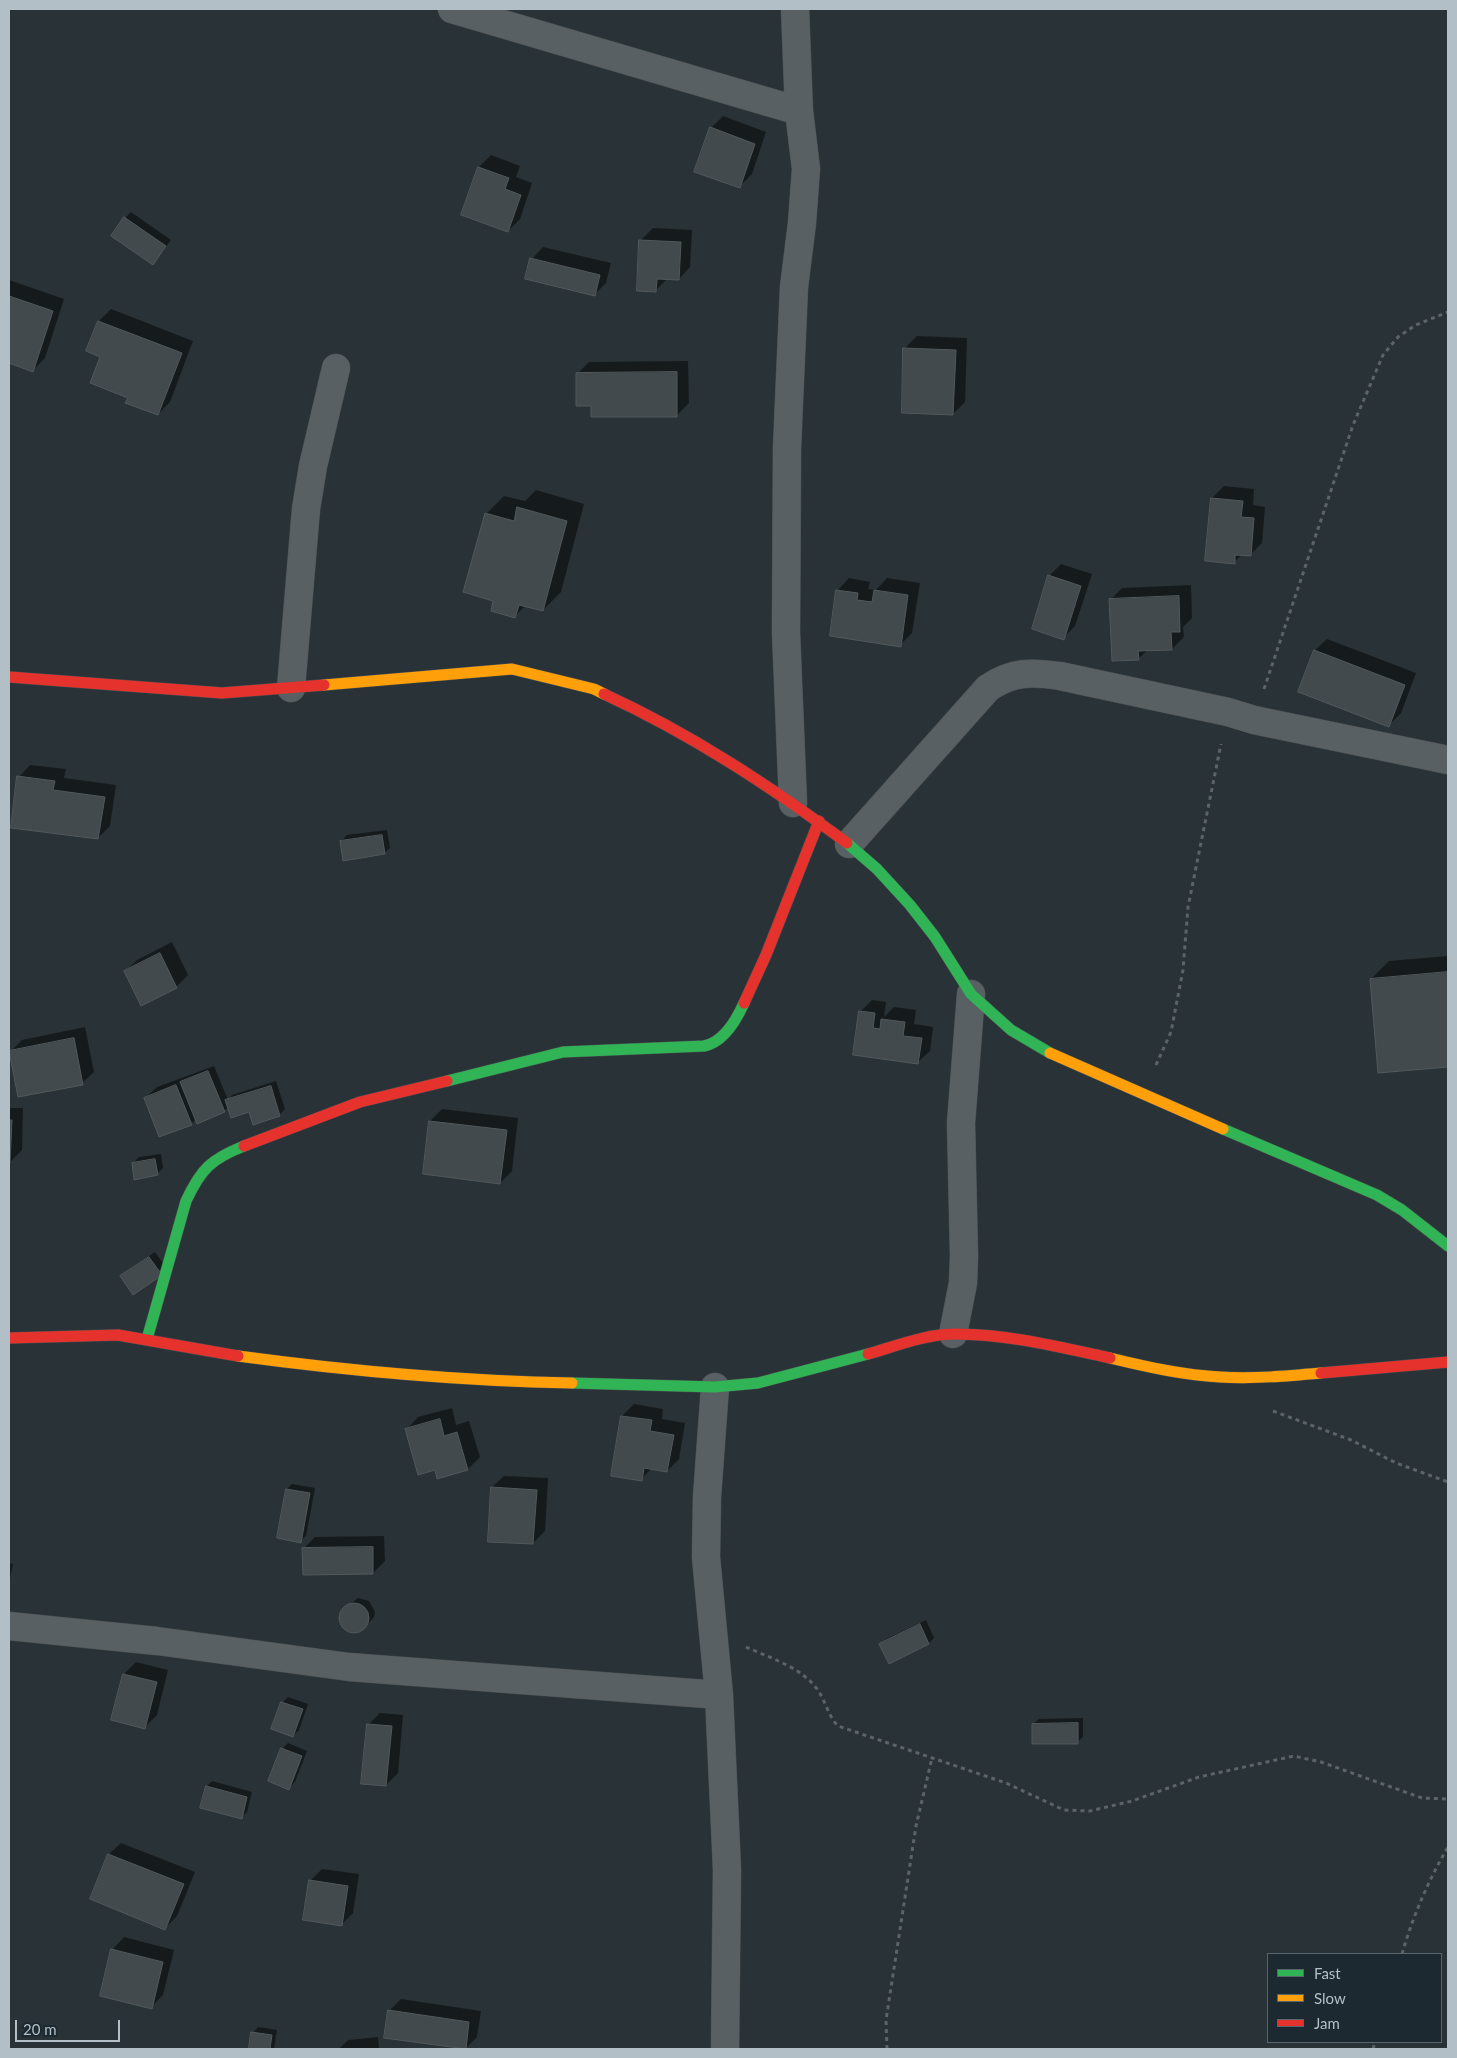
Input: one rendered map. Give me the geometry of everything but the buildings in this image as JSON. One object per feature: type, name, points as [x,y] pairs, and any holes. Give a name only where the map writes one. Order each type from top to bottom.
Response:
[{"type":"street","points":[[452,9],[799,111]]},
{"type":"street","points":[[793,803],[786,632],[787,448],[794,287],[806,169],[799,111],[795,9]]},
{"type":"street","points":[[291,688],[306,509],[313,466],[336,368]]},
{"type":"street","points":[[9,677],[222,693],[512,669],[594,689],[635,708],[712,751],[793,803],[849,844],[877,869],[910,905],[935,936],[971,994],[1011,1030],[1032,1044],[1142,1095],[1367,1190],[1387,1201],[1448,1246]]},
{"type":"street","points":[[849,844],[988,688],[1003,678],[1017,674],[1040,673],[1448,760]]},
{"type":"street","points":[[147,1339],[186,1201],[196,1180],[207,1166],[229,1152],[360,1102],[563,1052],[714,1044],[735,1022],[766,955],[819,821]]},
{"type":"street","points":[[952,1334],[963,1283],[964,1256],[960,1123],[971,994]]},
{"type":"street","points":[[9,1338],[118,1335],[305,1365],[429,1377],[512,1382],[715,1387],[758,1383],[919,1340],[952,1334],[1026,1339],[1160,1370],[1221,1378],[1275,1377],[1448,1362]]},
{"type":"street","points":[[715,1387],[707,1497],[706,1557],[719,1695],[727,1870],[725,2049]]},
{"type":"street","points":[[9,1626],[157,1641],[349,1667],[719,1695]]},
{"type":"path","points":[[1254,720],[1354,425],[1384,356],[1398,337],[1416,325],[1448,312]]},
{"type":"path","points":[[1142,1095],[1171,1032],[1183,970],[1188,907],[1228,712]]},
{"type":"path","points":[[1267,1408],[1351,1440],[1396,1463],[1448,1482]]},
{"type":"path","points":[[713,1632],[780,1662],[806,1676],[823,1697],[832,1720],[838,1726],[1006,1783],[1064,1810],[1090,1811],[1099,1809],[1132,1801],[1199,1777],[1294,1756],[1322,1762],[1422,1798],[1448,1799]]},
{"type":"path","points":[[887,2049],[885,2037],[886,2020],[916,1826],[932,1758]]},
{"type":"path","points":[[1402,1953],[1412,1920],[1429,1878],[1448,1847]]},
{"type":"traffic: fast","points":[[847,843],[877,869],[910,905],[935,937],[971,994],[1011,1030],[1050,1053]]},
{"type":"traffic: fast","points":[[447,1081],[563,1052],[704,1046],[718,1040],[728,1030],[744,1003]]},
{"type":"traffic: fast","points":[[1223,1129],[1377,1195],[1402,1210],[1448,1246]]},
{"type":"traffic: fast","points":[[147,1339],[186,1201],[191,1190],[208,1166],[244,1146]]},
{"type":"traffic: fast","points":[[572,1383],[715,1387],[758,1383],[868,1354]]},
{"type":"traffic: slow","points":[[324,685],[512,669],[594,689],[604,694]]},
{"type":"traffic: slow","points":[[1050,1053],[1223,1129]]},
{"type":"traffic: slow","points":[[238,1356],[405,1374],[488,1380],[572,1383]]},
{"type":"traffic: slow","points":[[1110,1358],[1165,1370],[1233,1378],[1321,1373]]},
{"type":"traffic: jam","points":[[9,677],[222,693],[324,685]]},
{"type":"traffic: jam","points":[[604,694],[668,726],[729,762],[789,801],[847,843]]},
{"type":"traffic: jam","points":[[744,1003],[766,955],[819,821]]},
{"type":"traffic: jam","points":[[244,1146],[360,1102],[447,1081]]},
{"type":"traffic: jam","points":[[868,1354],[922,1338],[955,1334],[1014,1339],[1110,1358]]},
{"type":"traffic: jam","points":[[9,1338],[118,1335],[238,1356]]},
{"type":"traffic: jam","points":[[1321,1373],[1448,1362]]}]
